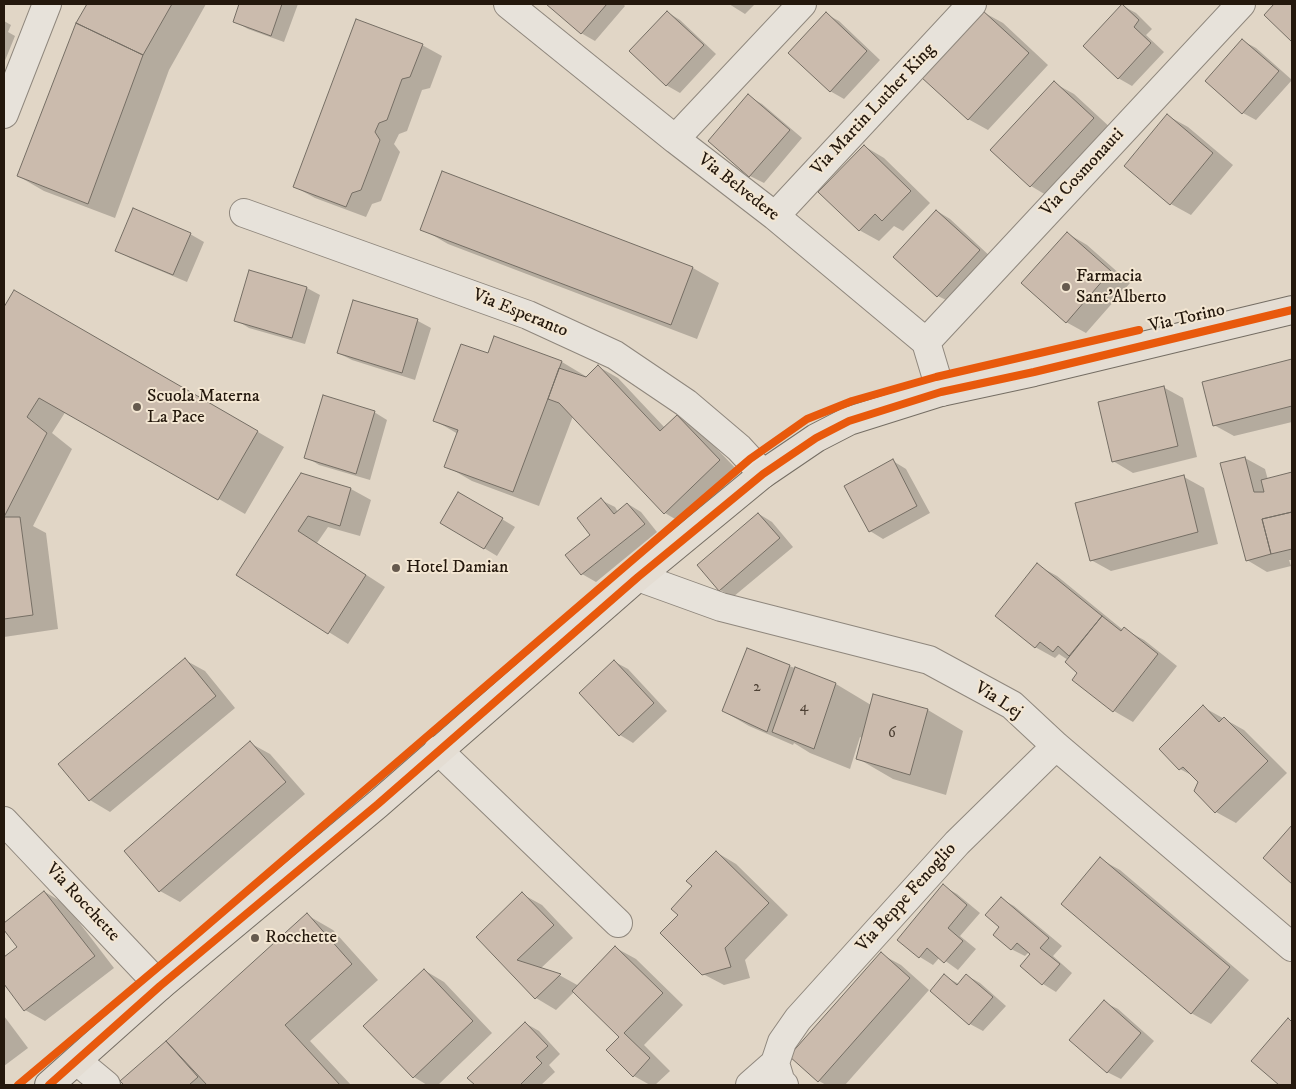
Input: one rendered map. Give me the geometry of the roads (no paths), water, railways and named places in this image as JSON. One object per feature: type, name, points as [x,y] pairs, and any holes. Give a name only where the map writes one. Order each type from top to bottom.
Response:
[{"type":"main road","name":"Via Torino","points":[[49,1085],[160,986],[370,811],[638,577],[763,474],[816,438],[848,421],[941,392],[1034,372],[1292,310]]},
{"type":"street","points":[[4,114],[47,4]]},
{"type":"street","name":"Via Belvedere","points":[[508,4],[675,139],[775,216],[926,342]]},
{"type":"street","points":[[675,139],[802,4]]},
{"type":"street","name":"Via Martin Luther King","points":[[775,216],[972,4]]},
{"type":"street","name":"Via Cosmonauti","points":[[926,342],[1241,4]]},
{"type":"street","name":"Via Esperanto","points":[[244,213],[528,315],[615,356],[686,403],[739,448],[763,474]]},
{"type":"street","points":[[926,342],[941,392]]},
{"type":"street","name":"Via Lej","points":[[638,577],[721,607],[929,660],[1012,705],[1056,746],[1292,947]]},
{"type":"street","name":"Via Beppe Fenoglio","points":[[750,1085],[779,1074],[782,1042],[798,1019],[957,843],[1056,746]]},
{"type":"street","points":[[438,750],[618,923]]},
{"type":"street","name":"Via Rocchette","points":[[5,826],[160,986]]},
{"type":"street","points":[[77,1061],[106,1085]]},
{"type":"place","name":"Farmacia Sant'Alberto","points":[[1066,287]]},
{"type":"place","name":"Scuola Materna La Pace","points":[[137,407]]},
{"type":"place","name":"Hotel Damian","points":[[396,568]]},
{"type":"place","name":"Rocchette","points":[[255,938]]}]
